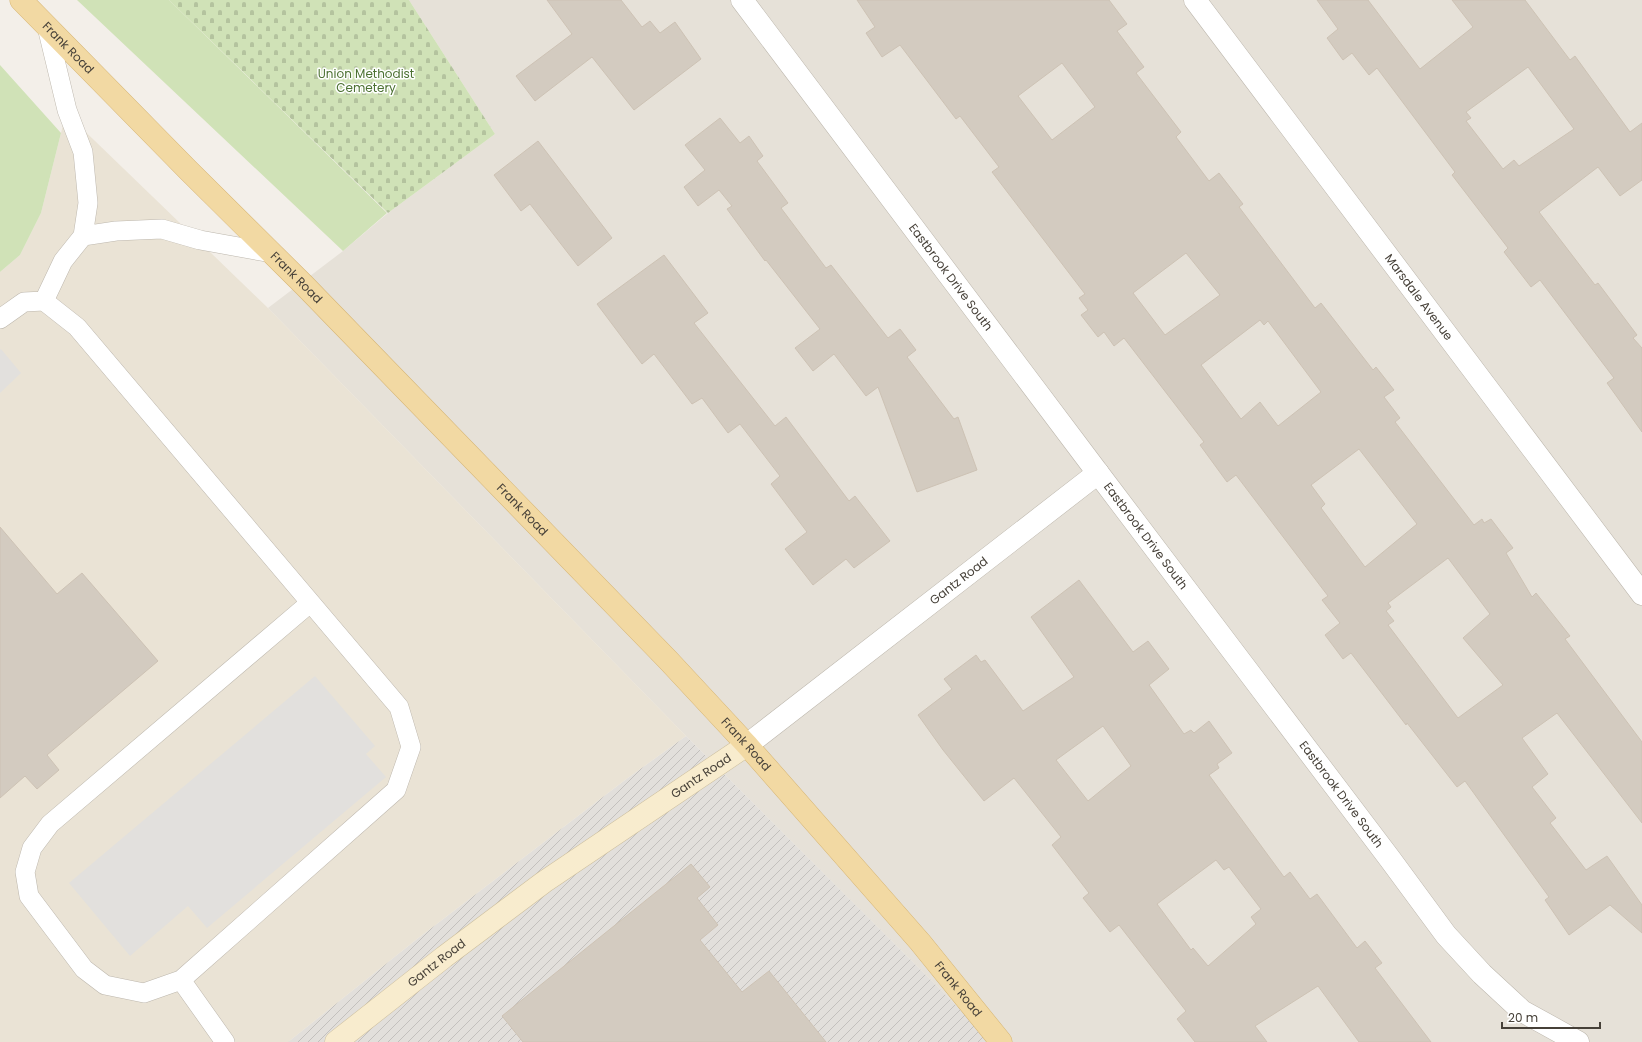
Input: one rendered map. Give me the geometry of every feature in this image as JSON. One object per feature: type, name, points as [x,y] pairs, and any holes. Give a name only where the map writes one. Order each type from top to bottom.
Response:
[{"type":"main road","name":"Frank Road","points":[[21,0],[272,253],[668,660],[747,745],[920,942],[1001,1042]]},
{"type":"main road","name":"Gantz Road","points":[[336,1042],[444,957],[544,882],[747,745]]},
{"type":"street","name":"Eastbrook Drive South","points":[[742,0],[1390,858],[1446,935],[1482,974],[1522,1011],[1578,1042]]},
{"type":"street","name":"Marsdale Avenue","points":[[1195,0],[1642,594]]},
{"type":"street","name":"Gantz Road","points":[[747,745],[1098,473]]},
{"type":"lane","points":[[44,301],[63,262],[83,236],[88,203],[83,152],[67,110],[47,27]]},
{"type":"lane","points":[[83,236],[116,231],[162,229],[200,240],[272,253]]},
{"type":"lane","points":[[0,319],[24,302],[44,301],[77,327],[399,707],[411,747],[396,790],[181,980],[144,993],[105,985],[84,969],[29,896],[25,872],[32,848],[50,824],[310,603]]},
{"type":"lane","points":[[181,980],[225,1042]]},
{"type":"shaded area","points":[[409,0],[1642,0],[1642,1042],[993,1042],[686,736],[268,308],[343,251],[388,213],[495,134]]},
{"type":"shaded area","points":[[66,113],[268,308],[686,736],[625,780],[417,939],[288,1042],[0,1042],[0,272],[20,255],[41,213]]},
{"type":"shaded area","points":[[1,349],[21,373],[0,393],[0,350]]},
{"type":"shaded area","points":[[315,676],[375,746],[366,754],[386,777],[207,928],[188,906],[130,956],[69,883]]},
{"type":"shaded area","points":[[686,736],[993,1042],[288,1042],[417,939],[625,780]]},
{"type":"green space","points":[[77,0],[169,0],[387,213],[343,251]]},
{"type":"green space","name":"Union Methodist Cemetery","points":[[169,0],[409,0],[495,134],[388,213]]},
{"type":"green space","points":[[0,65],[61,133],[41,213],[20,255],[0,272]]},
{"type":"building","points":[[547,0],[621,0],[642,27],[650,21],[660,33],[675,22],[701,59],[634,110],[592,57],[535,101],[516,76],[572,34]]},
{"type":"building","points":[[857,0],[1109,0],[1127,24],[1117,31],[1144,67],[1136,73],[1181,132],[1176,137],[1209,181],[1219,173],[1243,204],[1239,207],[1315,308],[1321,303],[1373,370],[1376,367],[1394,390],[1384,397],[1400,418],[1395,422],[1474,525],[1482,519],[1484,523],[1491,519],[1513,548],[1506,553],[1532,597],[1536,593],[1570,636],[1565,639],[1642,742],[1642,823],[1557,713],[1522,738],[1548,774],[1532,787],[1556,818],[1550,823],[1586,870],[1607,856],[1642,905],[1642,933],[1610,905],[1569,935],[1545,900],[1549,897],[1465,781],[1457,787],[1407,723],[1406,725],[1351,653],[1343,659],[1325,635],[1340,623],[1322,600],[1328,596],[1236,475],[1227,482],[1200,445],[1204,442],[1124,338],[1114,346],[1104,332],[1098,337],[1081,315],[1088,310],[1079,298],[1085,294],[992,172],[999,167],[960,116],[956,119],[900,45],[882,57],[866,33],[875,27]],"holes":[[[1062,63],[1095,107],[1052,140],[1018,96]],[[1186,253],[1220,295],[1165,335],[1133,293]],[[1260,320],[1264,325],[1268,321],[1321,392],[1278,426],[1260,402],[1241,419],[1201,365]],[[1359,449],[1417,524],[1365,567],[1321,508],[1325,504],[1311,485]],[[1448,558],[1490,614],[1463,638],[1503,685],[1458,718],[1388,625],[1394,621],[1386,611],[1391,607],[1388,603]]]},
{"type":"building","points":[[1317,0],[1368,0],[1420,69],[1473,27],[1452,0],[1525,0],[1570,60],[1575,56],[1630,132],[1642,123],[1642,180],[1620,196],[1598,167],[1539,212],[1595,285],[1598,283],[1637,335],[1633,338],[1642,348],[1642,432],[1607,383],[1614,378],[1540,280],[1531,287],[1504,252],[1508,248],[1452,175],[1455,172],[1377,68],[1369,75],[1352,53],[1343,60],[1327,38],[1338,29]],"holes":[[[1528,67],[1574,129],[1519,166],[1514,160],[1503,169],[1466,121],[1471,118],[1466,112]]]},
{"type":"building","points":[[720,118],[740,143],[749,136],[763,156],[757,161],[788,203],[781,208],[826,268],[831,265],[888,338],[900,329],[916,350],[907,357],[954,419],[958,417],[977,470],[917,492],[878,387],[866,396],[834,354],[813,371],[795,348],[820,329],[766,260],[765,261],[727,209],[732,206],[719,190],[698,206],[684,187],[705,170],[685,145]]},
{"type":"building","points":[[538,141],[612,238],[578,266],[530,204],[521,211],[494,175]]},
{"type":"building","points":[[664,255],[708,313],[694,323],[775,426],[786,417],[849,501],[855,496],[890,541],[854,568],[846,559],[813,585],[785,549],[807,532],[771,484],[780,476],[740,424],[728,433],[702,398],[692,404],[654,354],[642,364],[597,304]]},
{"type":"building","points":[[0,527],[57,594],[82,573],[158,661],[47,755],[59,770],[37,789],[25,776],[0,798]]},
{"type":"building","points":[[1079,580],[1133,652],[1148,641],[1169,669],[1149,685],[1184,734],[1191,730],[1194,733],[1209,721],[1232,753],[1217,764],[1219,768],[1209,775],[1284,877],[1290,872],[1310,899],[1317,894],[1357,948],[1365,941],[1382,963],[1375,968],[1431,1042],[1359,1042],[1318,986],[1255,1026],[1267,1042],[1195,1042],[1177,1019],[1186,1011],[1119,925],[1110,932],[1083,898],[1089,893],[1052,845],[1061,837],[1014,778],[984,801],[943,750],[918,715],[952,689],[944,679],[976,655],[981,662],[985,660],[1023,711],[1074,677],[1031,617]],"holes":[[[1103,726],[1131,766],[1088,801],[1056,760]],[[1216,860],[1224,870],[1229,867],[1261,909],[1251,917],[1256,924],[1208,966],[1193,948],[1191,950],[1157,904]]]},
{"type":"building","points":[[691,864],[710,887],[697,898],[718,925],[700,940],[742,992],[769,971],[826,1042],[523,1042],[502,1016]]}]
